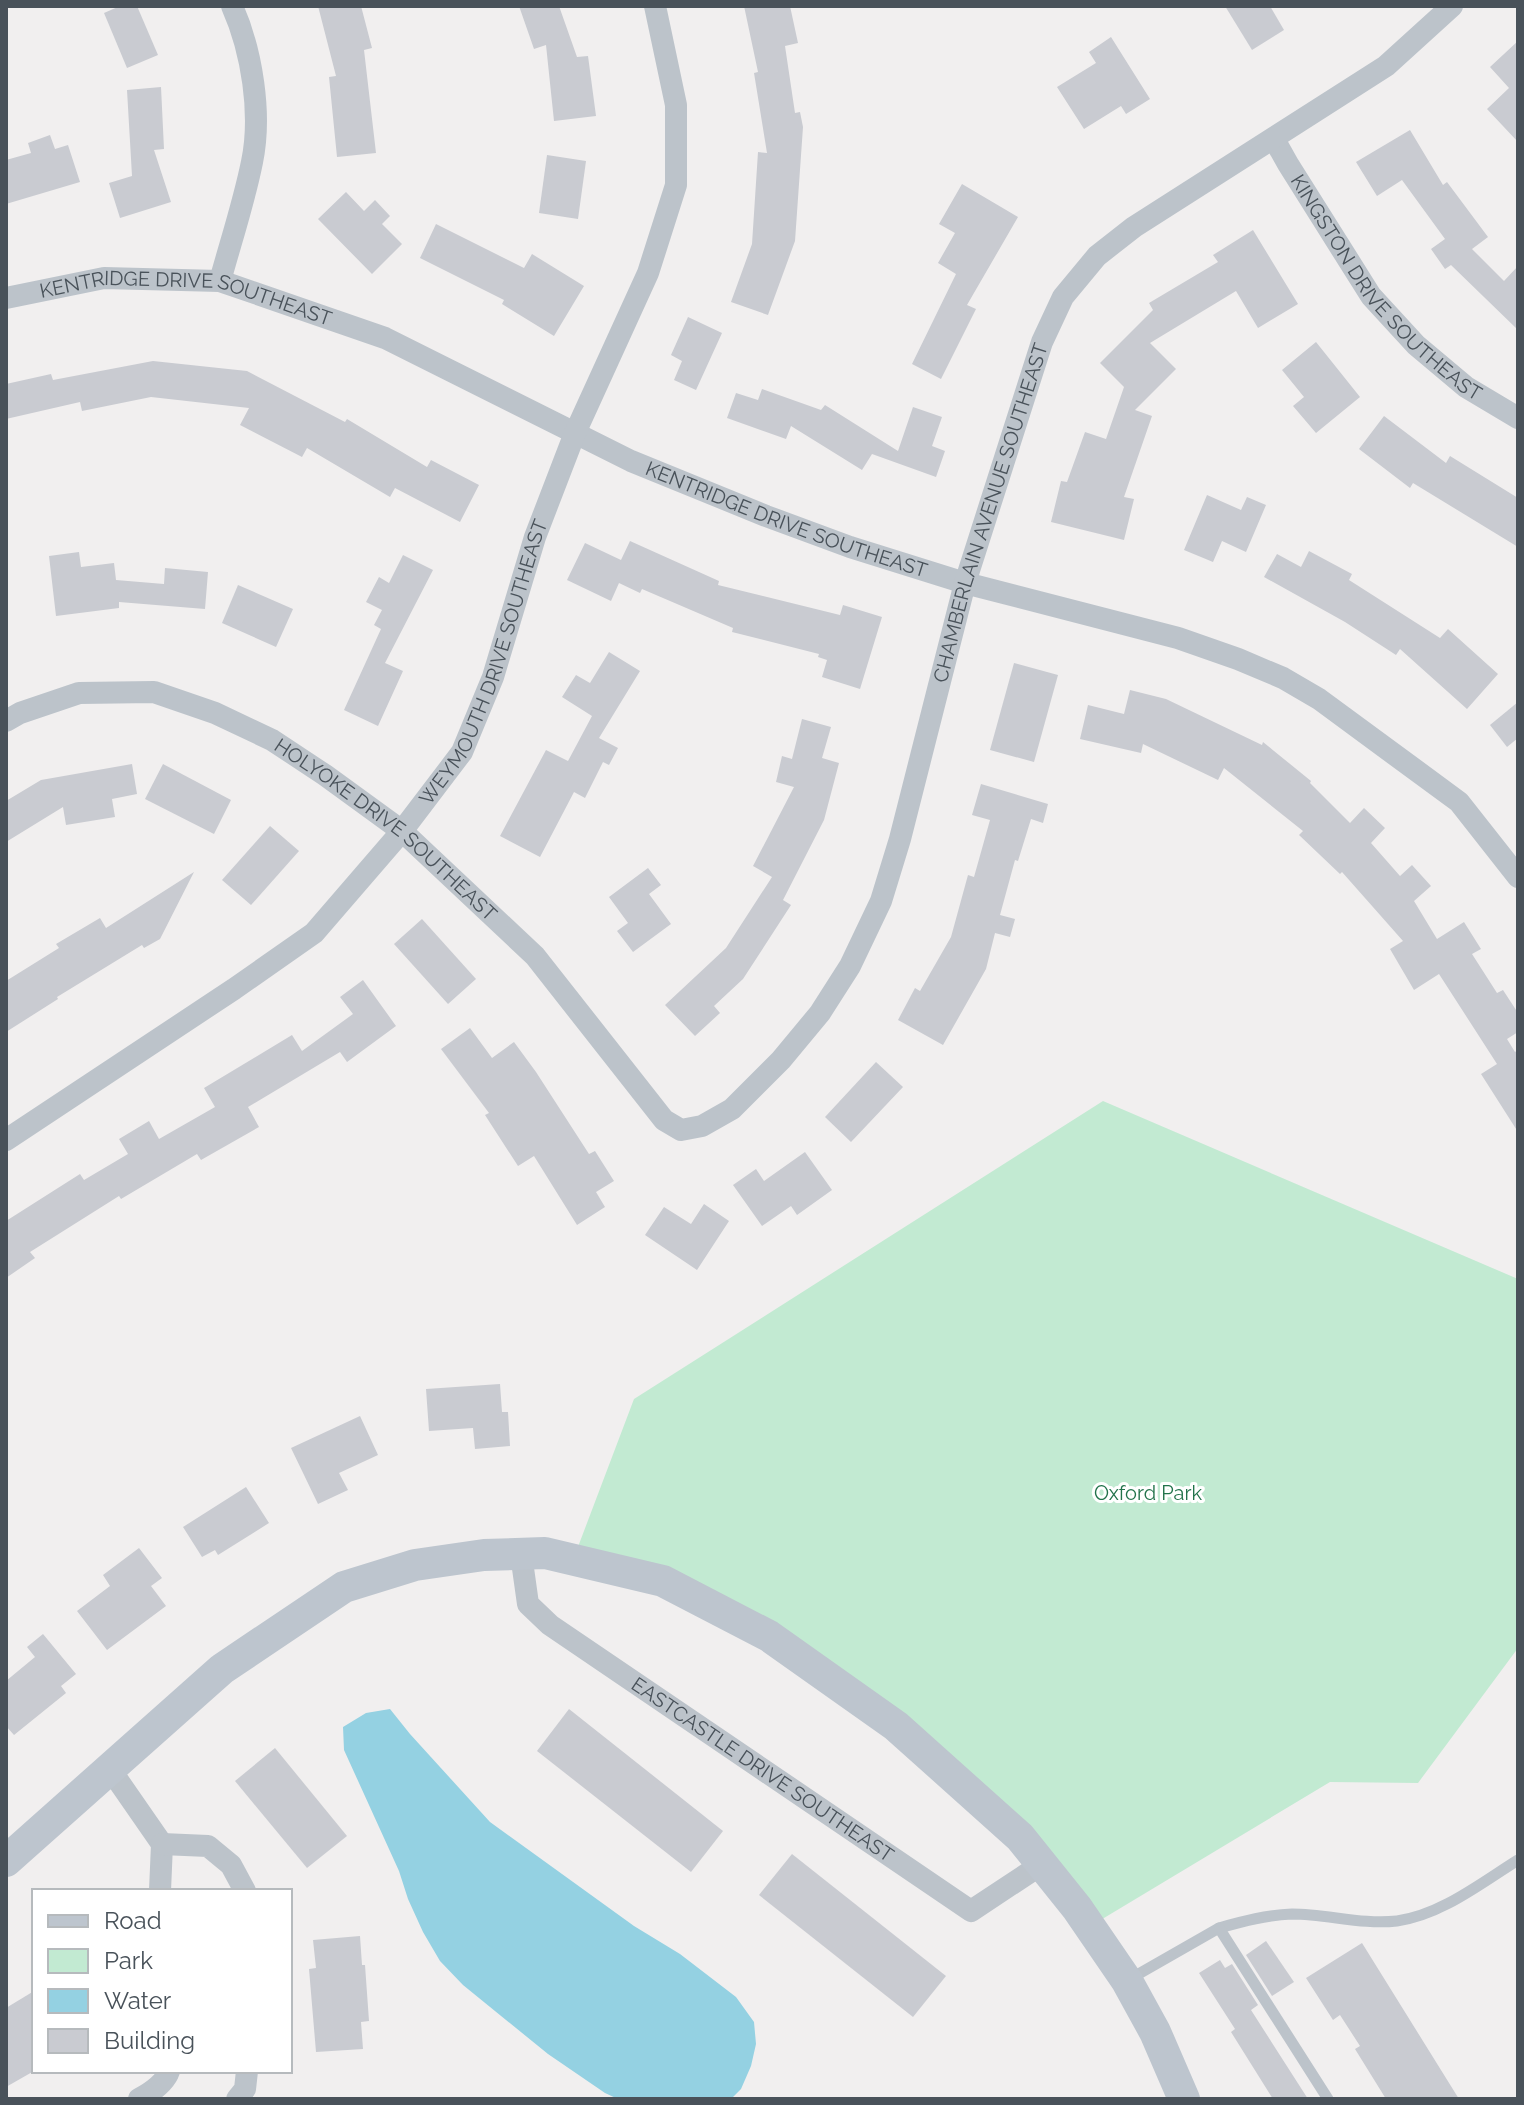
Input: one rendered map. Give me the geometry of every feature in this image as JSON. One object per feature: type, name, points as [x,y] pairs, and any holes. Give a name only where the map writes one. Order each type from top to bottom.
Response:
[{"type":"street","points":[[220,281],[253,160],[257,110],[239,23],[232,6]]},
{"type":"street","name":"WEYMOUTH DRIVE SOUTHEAST","points":[[6,1140],[314,933],[402,831],[462,752],[493,677],[535,537],[575,433],[648,273],[676,185],[676,105],[655,6]]},
{"type":"street","name":"CHAMBERLAIN AVENUE SOUTHEAST","points":[[681,1130],[702,1126],[732,1109],[781,1060],[820,1013],[850,966],[881,901],[900,839],[965,583],[1042,342],[1063,297],[1097,256],[1134,227],[1386,66],[1452,6]]},
{"type":"street","name":"KINGSTON DRIVE SOUTHEAST","points":[[1274,139],[1371,296],[1416,345],[1466,387],[1518,418]]},
{"type":"street","name":"KENTRIDGE DRIVE SOUTHEAST","points":[[6,298],[104,278],[220,281],[385,338],[631,461],[766,516],[850,547],[965,583],[1178,638],[1238,659],[1283,678],[1319,699],[1459,802],[1518,877]]},
{"type":"street","name":"HOLYOKE DRIVE SOUTHEAST","points":[[6,721],[20,713],[79,693],[154,692],[215,713],[272,740],[402,831],[535,956],[664,1120],[681,1130]]},
{"type":"street","points":[[6,1861],[222,1669],[344,1587],[415,1565],[484,1555],[545,1553],[663,1581],[769,1636],[896,1726],[1020,1837],[1077,1908],[1127,1981],[1155,2032],[1184,2099]]},
{"type":"street","name":"EASTCASTLE DRIVE SOUTHEAST","points":[[521,1554],[528,1604],[550,1625],[971,1911],[1042,1864]]},
{"type":"street","points":[[110,1769],[162,1844],[160,1889]]},
{"type":"street","points":[[162,1844],[208,1846],[231,1865],[244,1889]]},
{"type":"street","points":[[139,2099],[149,2094],[168,2073]]},
{"type":"street","points":[[237,2099],[245,2089],[247,2073]]},
{"type":"lane","points":[[1127,1981],[1219,1928],[1254,1918],[1293,1914],[1396,1921],[1420,1915],[1451,1901],[1518,1860]]},
{"type":"lane","points":[[1219,1928],[1328,2099]]},
{"type":"green space","name":"Oxford Park","points":[[1103,1101],[1518,1279],[1518,1648],[1418,1783],[1330,1782],[1089,1927],[1042,1864],[769,1636],[573,1560],[634,1399]]},
{"type":"water","points":[[390,1709],[490,1822],[634,1926],[680,1954],[736,1997],[754,2022],[756,2044],[741,2089],[731,2099],[618,2099],[605,2093],[548,2054],[463,1985],[440,1961],[423,1932],[344,1750],[343,1727],[366,1713]]},
{"type":"building","points":[[120,6],[137,6],[158,55],[127,68],[104,13]]},
{"type":"building","points":[[318,6],[361,6],[372,48],[364,50],[376,153],[337,157],[329,77],[336,76]]},
{"type":"building","points":[[519,6],[559,6],[577,57],[588,56],[596,116],[554,121],[546,45],[534,49]]},
{"type":"building","points":[[744,6],[790,6],[798,43],[785,46],[795,113],[800,112],[803,127],[795,241],[768,315],[731,302],[752,244],[758,152],[767,153],[754,73],[758,72]]},
{"type":"building","points":[[1225,6],[1270,6],[1284,30],[1252,50]]},
{"type":"building","points":[[1111,37],[1150,99],[1126,114],[1121,106],[1084,129],[1057,87],[1096,63],[1089,52]]},
{"type":"building","points":[[1518,41],[1518,142],[1487,109],[1509,88],[1490,67]]},
{"type":"building","points":[[161,87],[164,149],[154,150],[171,202],[120,218],[109,183],[132,176],[127,90]]},
{"type":"building","points":[[1410,130],[1443,185],[1447,182],[1488,237],[1472,249],[1504,281],[1518,266],[1518,330],[1451,265],[1445,269],[1431,249],[1445,239],[1402,180],[1377,196],[1356,162]]},
{"type":"building","points":[[50,135],[55,149],[68,145],[80,182],[6,204],[6,160],[31,153],[28,143]]},
{"type":"building","points":[[547,155],[586,161],[578,219],[539,213]]},
{"type":"building","points":[[962,184],[1018,217],[967,305],[976,309],[941,379],[912,364],[956,274],[938,263],[955,233],[939,224]]},
{"type":"building","points":[[346,192],[364,211],[375,200],[390,216],[382,224],[402,244],[372,274],[318,219]]},
{"type":"building","points":[[436,224],[524,268],[532,254],[584,286],[554,336],[502,304],[504,300],[420,258]]},
{"type":"building","points":[[1253,230],[1298,304],[1258,328],[1236,291],[1150,343],[1176,369],[1135,410],[1152,416],[1124,497],[1134,499],[1124,540],[1051,522],[1061,481],[1067,482],[1085,432],[1106,439],[1124,387],[1100,363],[1153,310],[1149,303],[1218,262],[1213,255]]},
{"type":"building","points":[[688,317],[722,333],[696,390],[674,380],[682,361],[671,355]]},
{"type":"building","points":[[1316,342],[1360,397],[1316,433],[1293,406],[1304,397],[1282,370]]},
{"type":"building","points":[[153,361],[247,371],[345,422],[347,419],[427,467],[431,460],[479,485],[460,522],[395,488],[390,497],[307,448],[302,457],[240,425],[249,408],[151,397],[82,411],[80,402],[6,419],[6,384],[51,374],[53,380]]},
{"type":"building","points":[[762,389],[821,410],[825,405],[898,451],[913,407],[942,417],[932,446],[945,451],[936,477],[872,454],[862,470],[791,426],[786,439],[727,418],[736,393],[758,400]]},
{"type":"building","points":[[1384,416],[1446,463],[1450,456],[1518,498],[1518,547],[1413,483],[1410,488],[1359,449]]},
{"type":"building","points":[[1207,495],[1241,510],[1247,497],[1266,505],[1246,552],[1222,541],[1213,562],[1184,550]]},
{"type":"building","points":[[630,541],[719,581],[718,585],[840,615],[843,605],[882,617],[860,689],[822,677],[827,660],[818,657],[819,654],[732,632],[733,628],[642,589],[640,593],[619,583],[611,601],[567,580],[585,543],[621,560]]},
{"type":"building","points":[[1309,551],[1352,574],[1349,580],[1440,638],[1448,629],[1498,674],[1467,709],[1400,649],[1396,655],[1345,622],[1264,577],[1277,554],[1301,567]]},
{"type":"building","points":[[79,552],[81,567],[114,563],[116,580],[164,584],[165,568],[208,572],[205,609],[119,602],[119,608],[56,616],[49,556]]},
{"type":"building","points":[[403,555],[433,570],[385,663],[403,671],[378,726],[344,710],[381,629],[374,625],[382,610],[366,602],[379,577],[389,583]]},
{"type":"building","points":[[238,585],[293,609],[276,647],[222,623]]},
{"type":"building","points":[[609,652],[640,671],[599,738],[618,748],[609,765],[603,762],[585,798],[574,792],[540,857],[500,836],[546,750],[568,761],[592,716],[562,697],[576,675],[590,683]]},
{"type":"building","points":[[1014,663],[1058,675],[1034,762],[990,750]]},
{"type":"building","points":[[1130,690],[1166,699],[1262,745],[1263,742],[1311,781],[1350,823],[1364,808],[1385,828],[1371,843],[1400,876],[1412,865],[1431,886],[1414,901],[1437,939],[1464,922],[1481,949],[1472,954],[1497,993],[1503,990],[1518,1013],[1518,1032],[1507,1039],[1515,1052],[1518,1050],[1518,1132],[1481,1074],[1497,1064],[1439,974],[1414,990],[1390,949],[1403,941],[1342,872],[1340,874],[1299,835],[1303,831],[1224,768],[1218,780],[1143,744],[1141,753],[1080,739],[1088,705],[1124,714]]},
{"type":"building","points":[[1518,702],[1518,738],[1507,747],[1490,725]]},
{"type":"building","points":[[802,719],[831,727],[822,758],[839,763],[824,820],[783,900],[791,905],[743,979],[714,1006],[720,1013],[695,1036],[665,1005],[726,948],[772,877],[753,866],[794,787],[776,782],[782,756],[792,759]]},
{"type":"building","points":[[132,764],[137,794],[112,799],[115,817],[66,825],[63,807],[6,842],[6,801],[41,780]]},
{"type":"building","points":[[163,764],[231,800],[214,834],[145,799]]},
{"type":"building","points":[[981,784],[1048,804],[1043,823],[1031,819],[1018,861],[1015,860],[1000,915],[1015,919],[1010,937],[995,933],[986,969],[943,1045],[898,1020],[915,988],[920,991],[951,937],[968,875],[974,877],[990,820],[972,815]]},
{"type":"building","points":[[270,826],[299,851],[251,905],[222,880]]},
{"type":"building","points":[[648,868],[661,885],[649,894],[671,924],[633,952],[617,931],[628,923],[609,897]]},
{"type":"building","points":[[194,872],[160,939],[144,948],[142,945],[6,1032],[6,981],[59,948],[56,944],[100,918],[106,928]]},
{"type":"building","points":[[422,919],[476,979],[448,1004],[394,944]]},
{"type":"building","points":[[363,980],[396,1026],[347,1062],[340,1052],[248,1107],[259,1127],[201,1160],[197,1154],[121,1199],[119,1196],[30,1252],[35,1258],[6,1278],[6,1221],[80,1174],[84,1180],[128,1154],[119,1139],[149,1121],[159,1139],[215,1107],[204,1088],[292,1035],[302,1051],[353,1014],[340,997]]},
{"type":"building","points":[[470,1028],[492,1058],[514,1042],[589,1154],[595,1151],[614,1181],[596,1192],[605,1207],[577,1225],[534,1156],[518,1166],[485,1115],[489,1113],[441,1049]]},
{"type":"building","points":[[876,1062],[903,1087],[851,1142],[825,1117]]},
{"type":"building","points":[[805,1152],[832,1190],[797,1215],[791,1206],[762,1226],[733,1185],[756,1169],[764,1181]]},
{"type":"building","points":[[704,1204],[729,1221],[697,1270],[645,1235],[664,1207],[691,1224]]},
{"type":"building","points":[[500,1384],[502,1412],[508,1412],[510,1446],[475,1449],[473,1428],[429,1431],[426,1389]]},
{"type":"building","points":[[360,1416],[378,1455],[339,1473],[348,1490],[318,1504],[291,1448]]},
{"type":"building","points":[[246,1487],[269,1523],[218,1555],[215,1550],[202,1557],[183,1527]]},
{"type":"building","points":[[139,1548],[162,1578],[151,1586],[166,1606],[107,1650],[77,1611],[110,1586],[103,1575]]},
{"type":"building","points":[[43,1634],[76,1674],[61,1686],[66,1693],[14,1735],[6,1726],[6,1681],[35,1657],[27,1647]]},
{"type":"building","points":[[569,1709],[723,1831],[691,1872],[537,1751]]},
{"type":"building","points":[[275,1748],[347,1836],[307,1868],[235,1781]]},
{"type":"building","points":[[792,1854],[946,1976],[913,2017],[759,1895]]},
{"type":"building","points":[[360,1936],[369,2021],[361,2022],[363,2049],[316,2052],[309,1969],[316,1968],[313,1940]]},
{"type":"building","points":[[1266,1941],[1294,1982],[1272,1996],[1246,1955]]},
{"type":"building","points":[[1362,1943],[1459,2099],[1386,2099],[1355,2049],[1360,2046],[1340,2015],[1333,2020],[1306,1978]]},
{"type":"building","points":[[1220,1960],[1225,1968],[1232,1964],[1258,2005],[1251,2010],[1308,2099],[1273,2099],[1231,2032],[1235,2029],[1199,1973]]},
{"type":"building","points":[[32,1992],[32,2072],[6,2087],[6,2008]]}]
